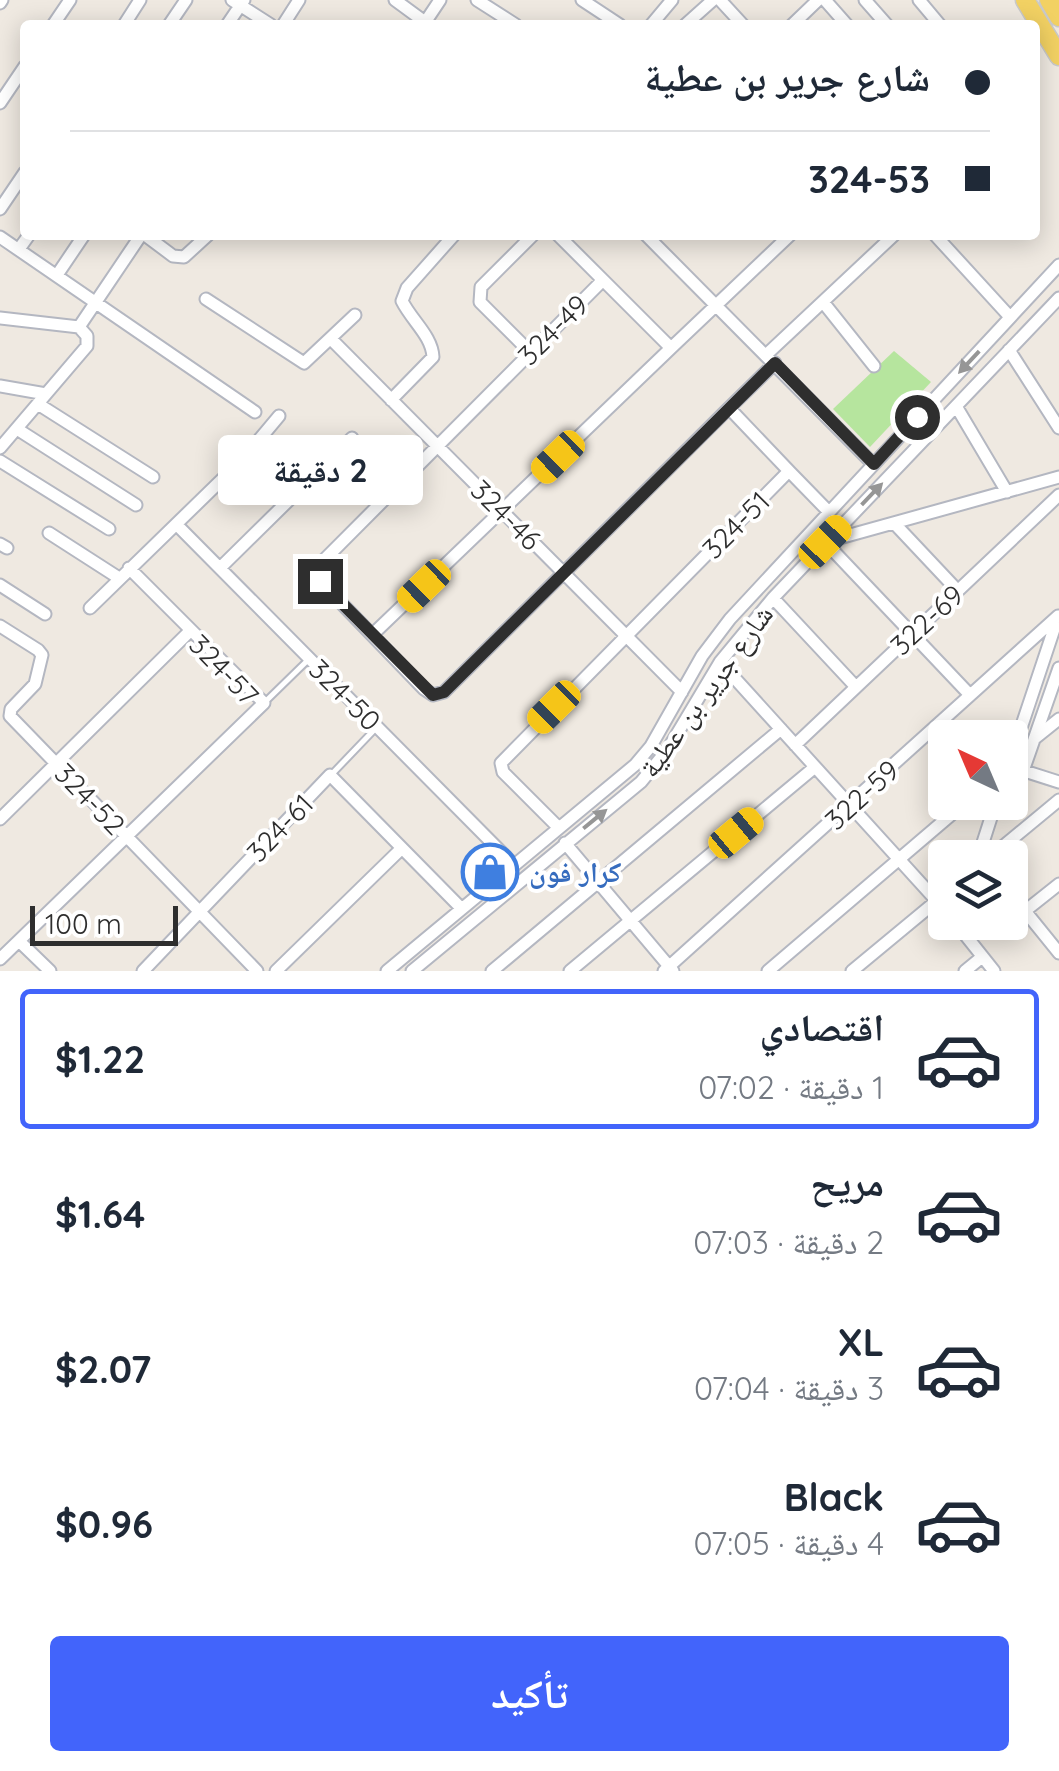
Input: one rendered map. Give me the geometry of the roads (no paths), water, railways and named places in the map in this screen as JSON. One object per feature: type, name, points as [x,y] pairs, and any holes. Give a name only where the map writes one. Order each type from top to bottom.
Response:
[{"type":"main road","points":[[1049,0],[1059,17]]},
{"type":"main road","points":[[1040,25],[1059,56]]},
{"type":"street","points":[[396,0],[424,20]]},
{"type":"street","points":[[477,0],[508,20]]},
{"type":"street","points":[[582,0],[612,20]]},
{"type":"street","points":[[655,20],[672,0]]},
{"type":"street","points":[[690,20],[712,0]]},
{"type":"street","points":[[720,0],[738,20]]},
{"type":"street","points":[[798,20],[822,0],[843,20]]},
{"type":"street","points":[[864,0],[882,20]]},
{"type":"street","points":[[919,0],[936,20]]},
{"type":"street","points":[[239,2],[264,20]]},
{"type":"street","points":[[0,103],[20,73]]},
{"type":"street","points":[[0,209],[20,179]]},
{"type":"street","points":[[0,236],[255,412]]},
{"type":"street","points":[[19,249],[25,240]]},
{"type":"street","points":[[57,275],[81,240]]},
{"type":"street","points":[[80,327],[139,240]]},
{"type":"street","points":[[150,240],[173,256],[184,258],[203,240]]},
{"type":"street","points":[[391,400],[434,357],[432,345],[402,302],[407,288],[450,240]]},
{"type":"street","points":[[528,240],[478,294],[480,302],[530,353]]},
{"type":"street","points":[[563,240],[603,280]]},
{"type":"street","points":[[651,240],[874,464]]},
{"type":"street","points":[[771,240],[778,247]]},
{"type":"street","points":[[372,636],[785,240]]},
{"type":"street","points":[[564,573],[729,408],[823,302],[889,240]]},
{"type":"street","points":[[940,240],[1010,318]]},
{"type":"street","name":"شارع جرير بن عطية","points":[[387,971],[612,785],[651,746],[702,656],[730,618],[1059,264]]},
{"type":"street","name":"324-49","points":[[564,573],[444,692],[433,695],[372,636],[320,581],[317,573],[320,564],[603,280],[672,348]]},
{"type":"street","name":"شارع جرير بن عطية","points":[[412,971],[656,766],[720,662],[773,598],[1059,298]]},
{"type":"street","points":[[206,300],[304,364],[355,314]]},
{"type":"street","points":[[823,302],[874,366]]},
{"type":"street","points":[[0,318],[80,327],[87,346],[0,448]]},
{"type":"street","name":"324-46","points":[[331,339],[682,692]]},
{"type":"street","points":[[1010,350],[1059,428]]},
{"type":"street","points":[[0,386],[42,399],[153,477]]},
{"type":"street","points":[[956,406],[1007,492]]},
{"type":"street","name":"324-51","points":[[558,827],[503,772],[501,763],[790,471],[729,408]]},
{"type":"street","points":[[90,608],[242,459],[279,416]]},
{"type":"street","points":[[16,428],[136,505]]},
{"type":"street","points":[[220,568],[352,438]]},
{"type":"street","points":[[0,461],[109,529]]},
{"type":"street","points":[[790,471],[828,511]]},
{"type":"street","points":[[970,695],[825,542],[1059,477]]},
{"type":"street","name":"322-69","points":[[795,745],[1059,495]]},
{"type":"street","points":[[894,523],[958,591]]},
{"type":"street","name":"324-50","points":[[176,525],[514,864]]},
{"type":"street","points":[[48,533],[119,578]]},
{"type":"street","points":[[782,562],[795,574]]},
{"type":"street","points":[[129,568],[190,630]]},
{"type":"street","points":[[0,585],[45,614]]},
{"type":"street","points":[[773,598],[856,688]]},
{"type":"street","points":[[1028,724],[1053,648],[1058,614]]},
{"type":"street","name":"322-59","points":[[669,969],[1058,614]]},
{"type":"street","name":"324-52","points":[[0,626],[42,655],[36,684],[11,710],[10,716],[257,971]]},
{"type":"street","name":"324-57","points":[[0,820],[190,630],[264,704],[0,959]]},
{"type":"street","points":[[720,662],[928,888]]},
{"type":"street","points":[[1028,746],[1059,668]]},
{"type":"street","points":[[1034,738],[1059,719]]},
{"type":"street","points":[[492,971],[781,729]]},
{"type":"street","points":[[570,971],[816,767]]},
{"type":"street","points":[[1028,771],[1059,782]]},
{"type":"street","name":"324-61","points":[[145,970],[330,776],[461,908]]},
{"type":"street","points":[[612,785],[622,798]]},
{"type":"street","points":[[1011,840],[1059,800]]},
{"type":"street","points":[[768,971],[945,820]]},
{"type":"street","points":[[565,843],[669,969]]},
{"type":"street","points":[[276,971],[402,848]]},
{"type":"street","points":[[1028,910],[1059,884]]},
{"type":"street","points":[[852,971],[928,913]]},
{"type":"street","points":[[1028,916],[1059,952]]},
{"type":"street","points":[[969,940],[994,971]]},
{"type":"street","points":[[19,941],[50,971]]},
{"type":"street","points":[[413,949],[425,960]]},
{"type":"street","points":[[965,971],[982,957]]},
{"type":"lane","points":[[264,704],[309,658]]},
{"type":"lane","points":[[330,776],[377,727]]},
{"type":"place","name":"كرار فون","points":[[490,872]]}]
